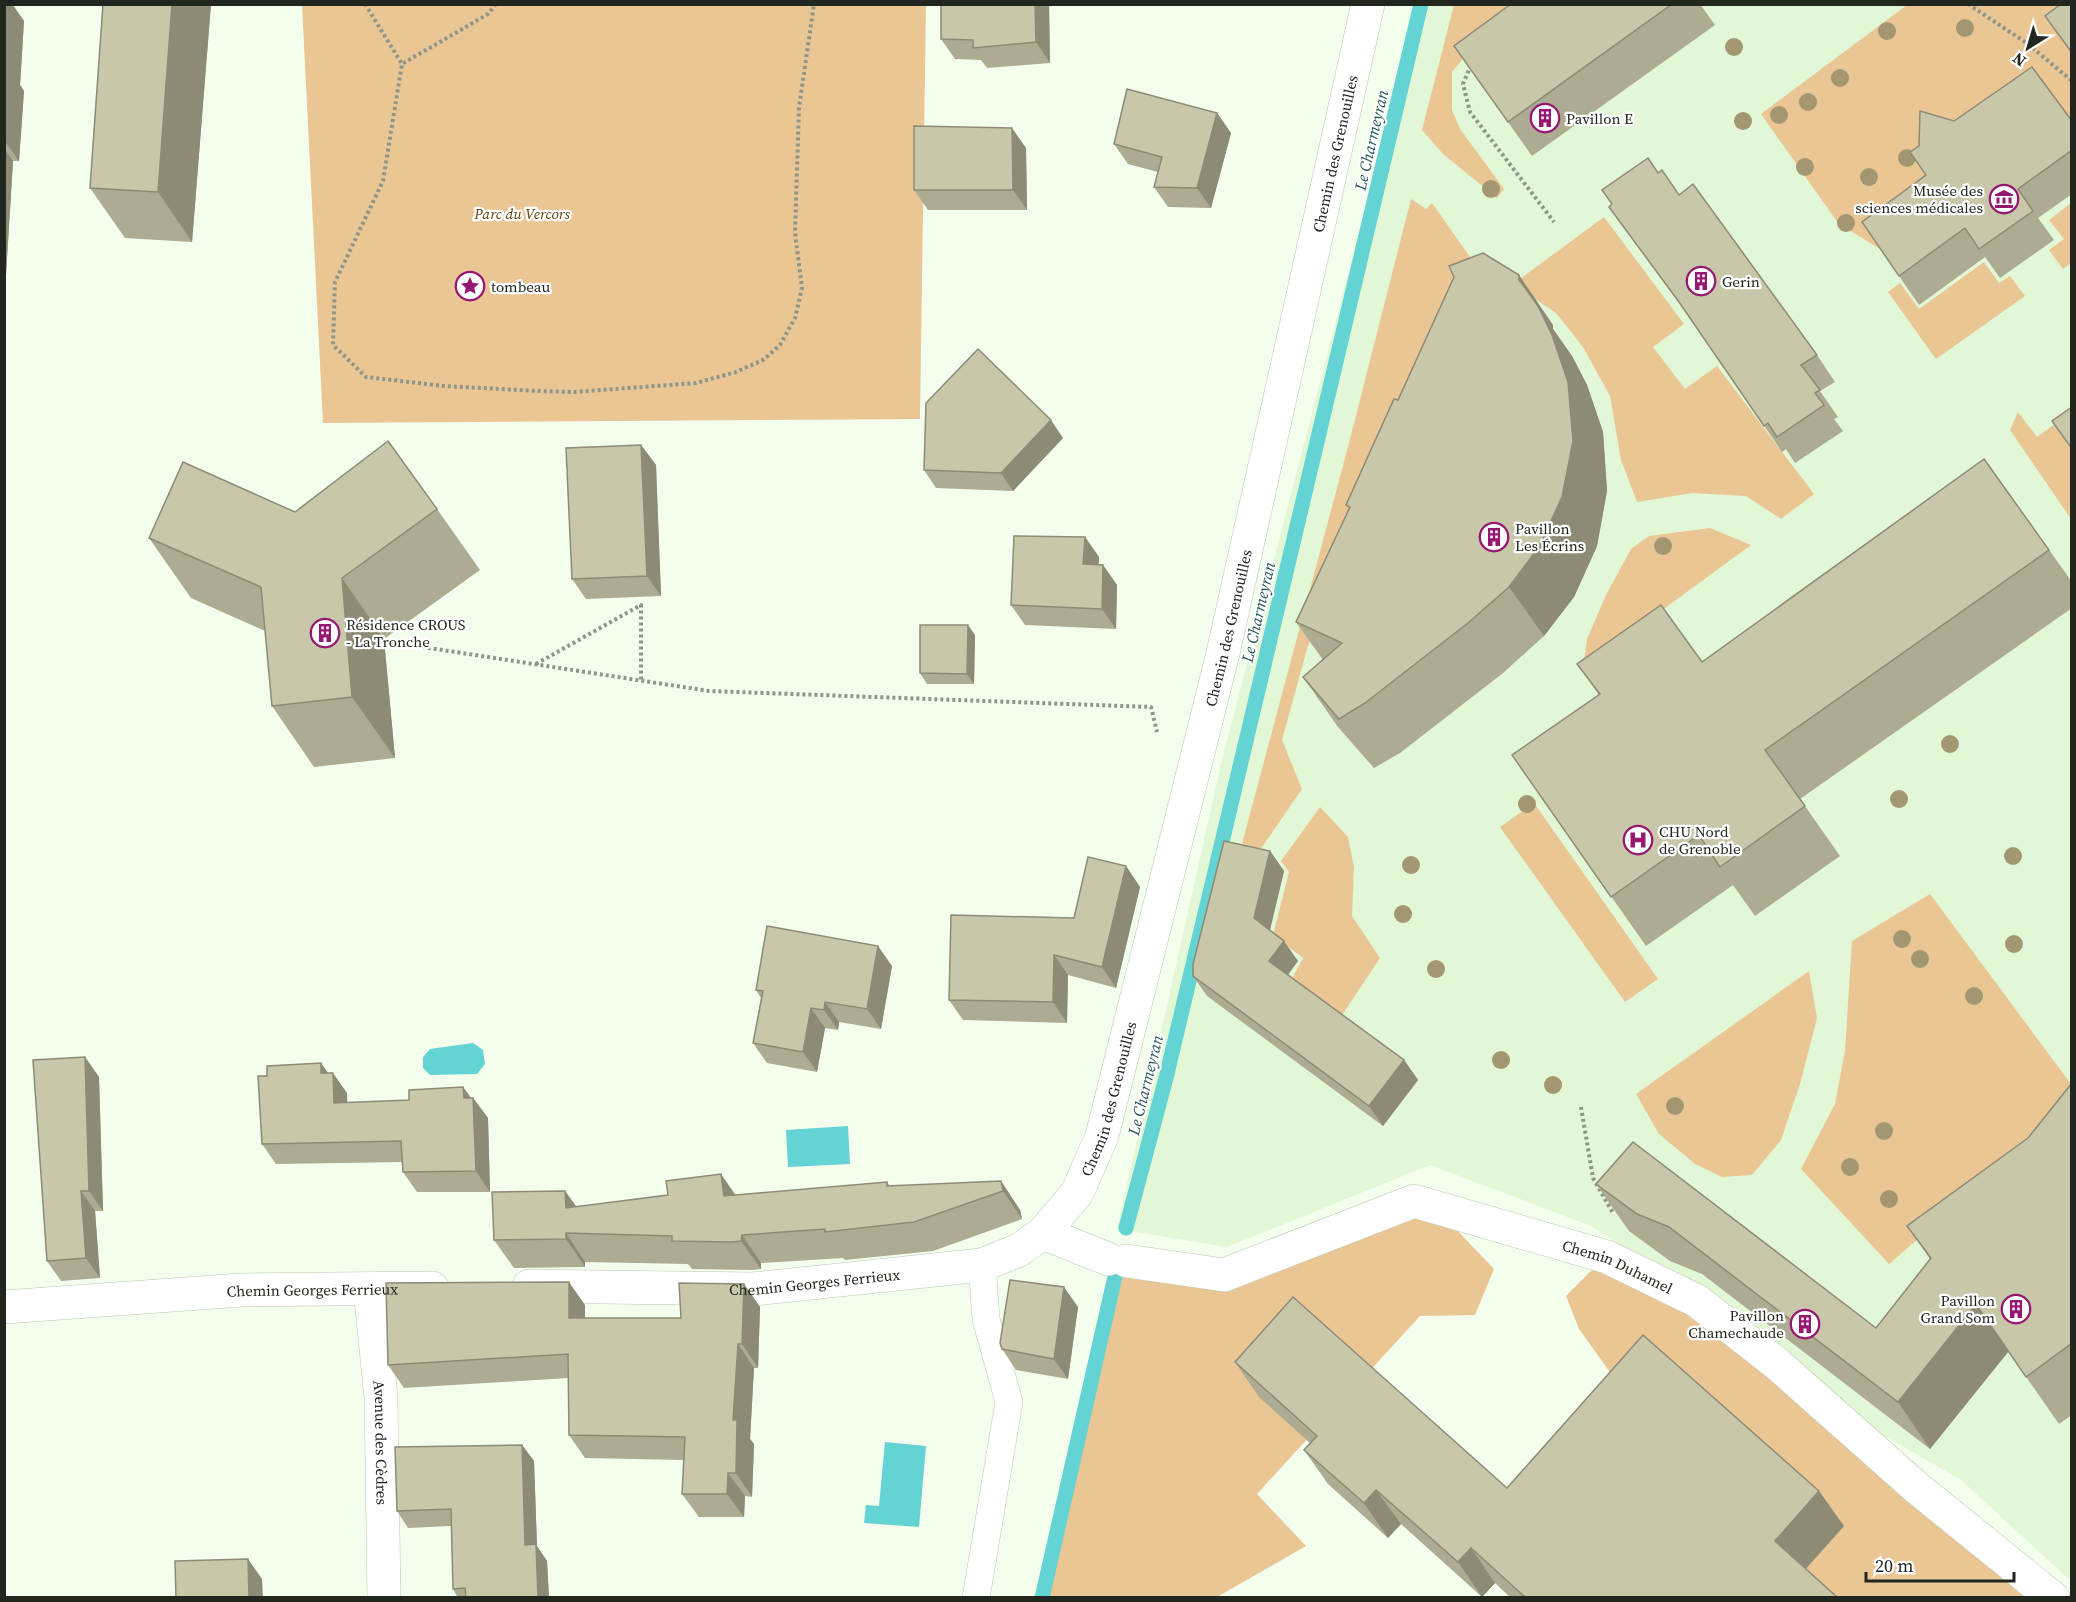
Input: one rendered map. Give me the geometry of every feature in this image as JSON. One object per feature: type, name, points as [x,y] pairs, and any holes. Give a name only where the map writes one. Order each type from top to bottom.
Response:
[{"type":"street","name":"Chemin des Grenouilles","points":[[1043,1233],[1077,1193],[1102,1136],[1223,652],[1368,4]]},
{"type":"street","name":"Chemin Duhamel","points":[[1043,1233],[1118,1260],[1224,1275],[1414,1201],[1606,1257],[1697,1301],[1776,1363],[1917,1488],[2053,1598]]},
{"type":"street","name":"Chemin Georges Ferrieux","points":[[495,1287],[753,1289],[982,1265],[1019,1250],[1043,1233]]},
{"type":"street","name":"Chemin Georges Ferrieux","points":[[4,1307],[242,1290],[460,1287]]},
{"type":"street","name":"Avenue des Cèdres","points":[[370,1289],[381,1398],[384,1598]]},
{"type":"lane","points":[[976,1598],[1009,1402],[986,1319],[982,1265]]},
{"type":"path","points":[[365,4],[402,64],[382,181],[335,282],[333,345],[366,377],[444,386],[574,392],[696,382],[736,372],[763,360],[780,345],[795,318],[802,288],[795,233],[799,108],[814,4]]},
{"type":"path","points":[[402,64],[488,14],[496,4]]},
{"type":"path","points":[[1968,4],[2028,44],[2072,81]]},
{"type":"path","points":[[1476,59],[1468,68],[1463,84],[1470,112],[1554,222]]},
{"type":"path","points":[[536,665],[641,605],[641,682]]},
{"type":"path","points":[[410,645],[709,691],[1150,707],[1157,734]]},
{"type":"path","points":[[1581,1107],[1593,1178],[1620,1225],[1606,1257]]},
{"type":"shaded area","name":"CHU Nord de Grenoble","points":[[1418,5],[2071,5],[2071,1581],[1960,1479],[1865,1425],[1704,1297],[1591,1226],[1430,1165],[1227,1247],[1117,1229],[1222,760]]},
{"type":"green space","name":"Parc du Vercors","points":[[302,5],[926,5],[920,419],[323,423]]},
{"type":"green space","points":[[1454,5],[1508,5],[1452,72],[1452,110],[1460,129],[1504,189],[1497,198],[1443,154],[1422,130]]},
{"type":"green space","points":[[1907,5],[2071,5],[2071,122],[1941,174],[1883,251],[1838,223],[1761,114]]},
{"type":"green space","points":[[1411,199],[1426,209],[1432,203],[1475,264],[1349,535],[1307,649],[1282,740],[1302,789],[1260,850],[1242,844],[1349,443]]},
{"type":"green space","points":[[2071,203],[2071,263],[2063,269],[2049,250],[2064,239],[2049,220]]},
{"type":"green space","points":[[1604,217],[1684,324],[1653,347],[1685,389],[1717,366],[1814,494],[1781,519],[1746,496],[1692,493],[1637,502],[1621,460],[1610,396],[1583,347],[1556,313],[1513,284]]},
{"type":"green space","points":[[1984,262],[1999,283],[2010,276],[2025,296],[1936,359],[1888,292],[1900,283],[1919,309]]},
{"type":"green space","points":[[2018,412],[2037,437],[2071,412],[2071,519],[2010,430]]},
{"type":"green space","points":[[1710,528],[1751,545],[1583,668],[1587,639],[1606,595],[1631,549],[1649,536]]},
{"type":"green space","points":[[1534,803],[1658,979],[1625,1002],[1500,827]]},
{"type":"green space","points":[[1320,807],[1348,837],[1354,867],[1352,916],[1380,958],[1342,1015],[1292,979],[1303,958],[1273,935],[1289,872],[1281,861]]},
{"type":"green space","points":[[1930,894],[2071,1084],[2071,1106],[1889,1264],[1801,1169],[1835,1104],[1845,1051],[1852,941]]},
{"type":"green space","points":[[1809,971],[1817,1018],[1800,1084],[1781,1140],[1752,1175],[1722,1177],[1695,1164],[1659,1134],[1636,1094]]},
{"type":"green space","points":[[1406,1212],[1454,1227],[1494,1269],[1475,1315],[1420,1316],[1257,1494],[1306,1546],[1217,1597],[1042,1598],[1116,1272],[1187,1280]]},
{"type":"green space","points":[[1593,1269],[1648,1285],[1732,1339],[2024,1597],[1624,1597],[1635,1407],[1579,1329],[1566,1296]]},
{"type":"water","points":[[473,1043],[483,1050],[485,1064],[477,1074],[430,1075],[423,1068],[423,1057],[430,1049]]},
{"type":"water","points":[[848,1126],[850,1164],[788,1167],[786,1130]]},
{"type":"water","points":[[885,1442],[926,1446],[919,1527],[864,1523],[866,1505],[879,1506]]},
{"type":"building","points":[[103,4],[172,4],[158,192],[90,188]]},
{"type":"building","points":[[941,4],[1035,4],[1036,42],[973,48],[973,40],[941,39]]},
{"type":"building","points":[[1511,4],[1672,4],[1508,122],[1454,46]]},
{"type":"building","points":[[2061,4],[2072,4],[2072,53],[2045,16]]},
{"type":"building","points":[[2032,67],[2072,121],[2072,150],[2018,189],[2033,211],[1979,249],[1965,228],[1899,276],[1862,222],[1926,175],[1910,152],[1919,146],[1920,111],[1954,121]]},
{"type":"building","points":[[1127,89],[1217,113],[1197,188],[1154,187],[1162,157],[1114,144]]},
{"type":"building","points":[[914,126],[1012,128],[1013,190],[914,190]]},
{"type":"building","name":"Gerin","points":[[1648,158],[1658,173],[1662,170],[1679,195],[1693,184],[1817,355],[1801,365],[1820,390],[1815,393],[1824,405],[1777,437],[1768,423],[1764,426],[1679,302],[1609,207],[1612,204],[1602,190]]},
{"type":"building","name":"Pavillon Les Écrins","points":[[1483,253],[1519,275],[1519,280],[1538,306],[1552,335],[1568,382],[1573,441],[1562,497],[1539,547],[1509,587],[1468,623],[1365,703],[1339,719],[1303,677],[1342,643],[1296,622],[1350,507],[1346,505],[1394,399],[1398,400],[1454,277],[1449,266]]},
{"type":"building","points":[[978,349],[1051,420],[1001,473],[924,470],[926,403]]},
{"type":"building","points":[[2072,407],[2072,449],[2052,421]]},
{"type":"building","points":[[388,441],[437,509],[342,578],[352,697],[272,706],[261,587],[149,538],[183,462],[295,512]]},
{"type":"building","points":[[641,445],[647,576],[572,579],[566,448]]},
{"type":"building","points":[[1984,459],[2049,550],[1765,750],[1805,806],[1720,867],[1699,835],[1611,897],[1512,755],[1600,694],[1577,664],[1661,605],[1702,662]]},
{"type":"building","points":[[1014,536],[1085,537],[1083,564],[1103,565],[1102,609],[1011,605]]},
{"type":"building","points":[[920,625],[968,625],[967,674],[920,673]]},
{"type":"building","points":[[1224,841],[1270,851],[1254,918],[1284,941],[1269,961],[1404,1060],[1369,1106],[1193,976],[1193,964]]},
{"type":"building","points":[[1088,857],[1126,866],[1102,967],[1054,955],[1053,1002],[949,1000],[951,915],[1074,918]]},
{"type":"building","points":[[767,926],[878,946],[867,1009],[825,1002],[824,1010],[811,1008],[803,1052],[753,1043],[763,991],[756,990]]},
{"type":"building","points":[[85,1057],[89,1191],[81,1191],[86,1258],[47,1261],[33,1060]]},
{"type":"building","points":[[321,1063],[321,1073],[333,1073],[334,1103],[409,1100],[409,1090],[463,1087],[464,1098],[473,1098],[476,1171],[403,1172],[401,1141],[262,1144],[258,1076],[267,1076],[267,1066]]},
{"type":"building","points":[[2072,1083],[2072,1343],[2026,1377],[1976,1304],[1898,1402],[1669,1227],[1637,1214],[1596,1184],[1633,1142],[1876,1328],[1931,1258],[1907,1226],[2028,1138]]},
{"type":"building","points":[[721,1174],[724,1196],[887,1182],[887,1186],[1001,1181],[1003,1191],[914,1222],[825,1232],[825,1229],[742,1235],[741,1241],[732,1242],[672,1241],[672,1236],[566,1233],[566,1239],[494,1240],[492,1192],[565,1191],[566,1208],[668,1195],[666,1181]]},
{"type":"building","points":[[1010,1280],[1064,1287],[1054,1359],[1002,1349],[1000,1343]]},
{"type":"building","points":[[569,1282],[569,1318],[681,1318],[679,1283],[744,1284],[742,1344],[738,1344],[733,1420],[737,1420],[736,1473],[728,1473],[727,1494],[682,1494],[685,1437],[569,1435],[568,1354],[388,1365],[386,1283]]},
{"type":"building","points":[[1293,1297],[1507,1488],[1643,1335],[1819,1491],[1775,1541],[1838,1598],[1526,1598],[1471,1548],[1458,1562],[1376,1490],[1364,1503],[1304,1450],[1317,1436],[1235,1362]]},
{"type":"building","points":[[522,1445],[525,1545],[536,1544],[538,1598],[466,1598],[465,1588],[453,1589],[451,1509],[397,1511],[395,1447]]},
{"type":"building","points":[[248,1559],[249,1598],[176,1598],[175,1561]]},
{"type":"waterway","name":"Le Charmeyran","points":[[1126,1228],[1166,1078],[1421,4]]},
{"type":"waterway","name":"Le Charmeyran","points":[[1042,1598],[1116,1272]]},
{"type":"place","name":"Pavillon E","points":[[1545,118]]},
{"type":"place","name":"Musée des sciences médicales","points":[[2004,199]]},
{"type":"place","name":"Gerin","points":[[1701,281]]},
{"type":"place","name":"tombeau","points":[[470,286]]},
{"type":"place","name":"Pavillon Les Écrins","points":[[1494,537]]},
{"type":"place","name":"Résidence CROUS - La Tronche","points":[[325,633]]},
{"type":"place","name":"CHU Nord de Grenoble","points":[[1638,840]]},
{"type":"place","name":"Pavillon Grand Som","points":[[2016,1309]]},
{"type":"place","name":"Pavillon Chamechaude","points":[[1805,1324]]}]
